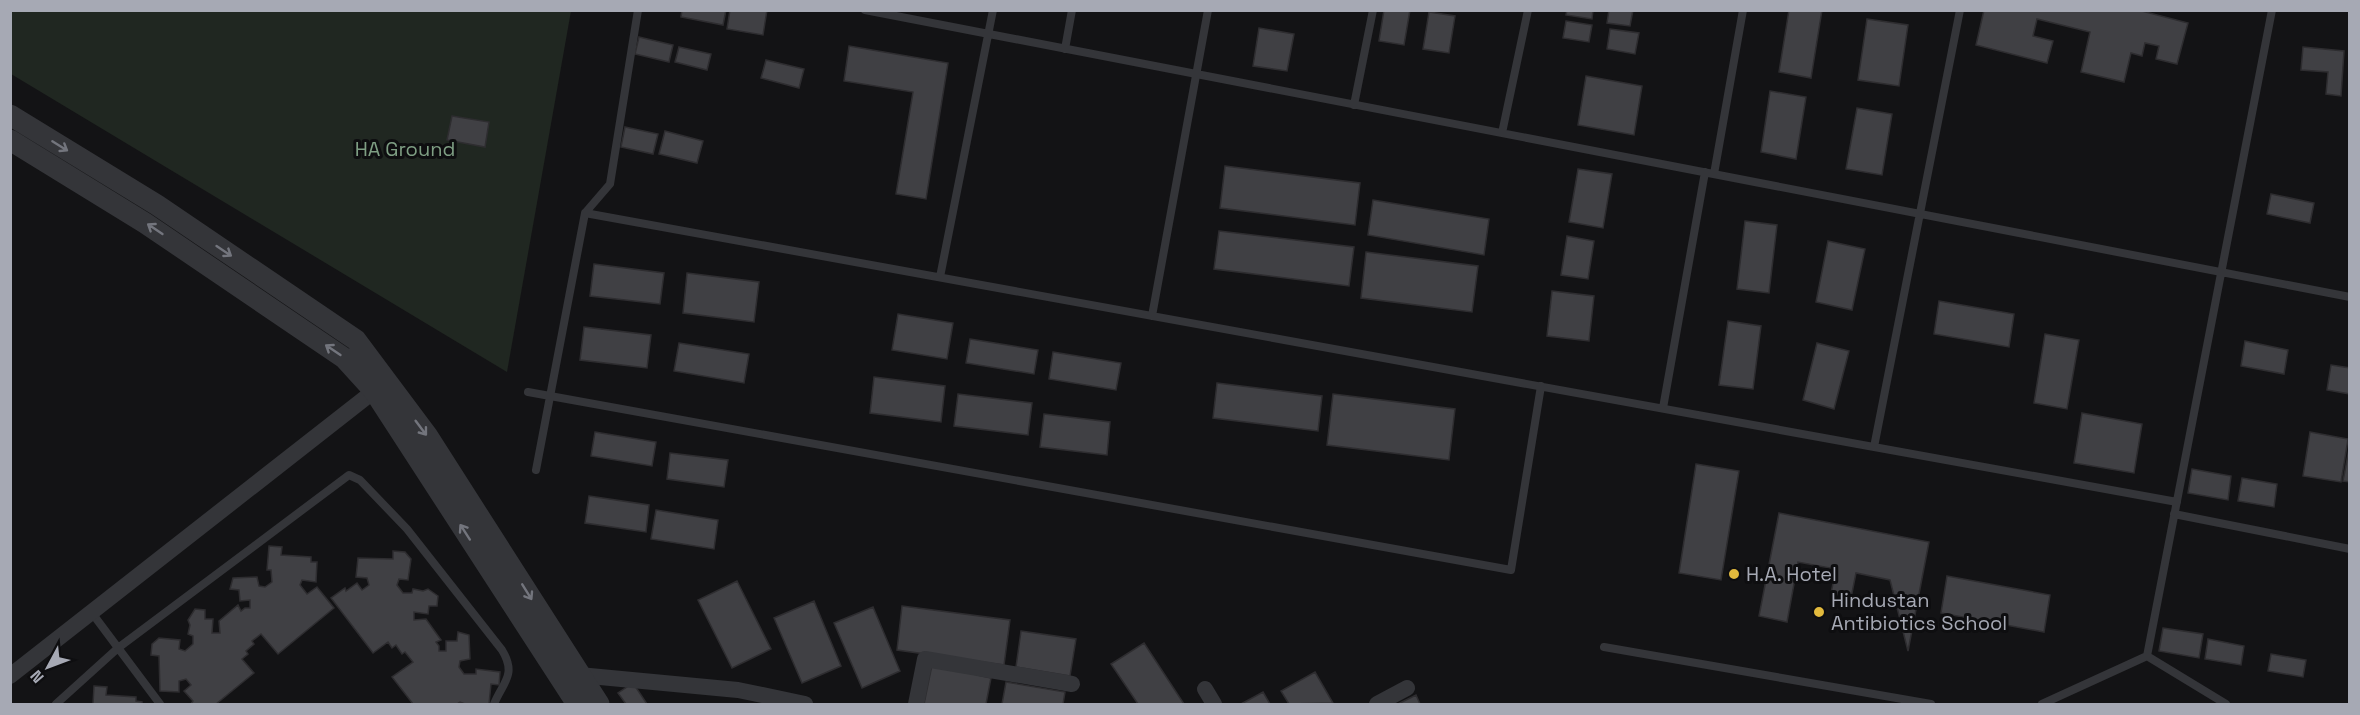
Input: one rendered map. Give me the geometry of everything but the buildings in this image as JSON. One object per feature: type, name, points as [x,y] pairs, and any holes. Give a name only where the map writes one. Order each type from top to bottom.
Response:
[{"type":"street","points":[[10,115],[157,205],[356,340],[381,386],[572,680],[599,705]]},
{"type":"street","points":[[10,140],[146,223],[344,358],[381,386]]},
{"type":"street","points":[[10,676],[381,386]]},
{"type":"street","points":[[916,705],[925,659],[1072,684]]},
{"type":"street","points":[[572,680],[738,690],[805,705]]},
{"type":"street","points":[[572,680],[577,705]]},
{"type":"street","points":[[1377,705],[1407,688]]},
{"type":"street","points":[[1205,689],[1214,705]]},
{"type":"street","points":[[738,690],[747,705]]},
{"type":"lane","points":[[536,470],[585,213],[610,183],[638,10]]},
{"type":"lane","points":[[865,10],[2349,297]]},
{"type":"lane","points":[[940,278],[993,10]]},
{"type":"lane","points":[[1065,49],[1072,10]]},
{"type":"lane","points":[[1152,316],[1208,10]]},
{"type":"lane","points":[[1354,105],[1373,10]]},
{"type":"lane","points":[[1502,133],[1528,10]]},
{"type":"lane","points":[[1664,408],[1743,10]]},
{"type":"lane","points":[[1874,447],[1960,10]]},
{"type":"lane","points":[[2147,656],[2272,10]]},
{"type":"lane","points":[[585,213],[2177,502]]},
{"type":"lane","points":[[528,392],[1511,570],[1541,386]]},
{"type":"lane","points":[[56,705],[118,648],[349,475],[360,480],[407,529],[502,650],[510,667],[510,673],[494,705]]},
{"type":"lane","points":[[2174,514],[2349,549]]},
{"type":"lane","points":[[92,613],[160,705]]},
{"type":"lane","points":[[1604,647],[1930,705]]},
{"type":"lane","points":[[2042,705],[2147,656]]},
{"type":"lane","points":[[2147,656],[2226,705]]},
{"type":"green space","name":"HA Ground","points":[[10,11],[571,11],[507,372],[11,74]]},
{"type":"place","name":"H.A. Hotel","points":[[1734,574]]},
{"type":"place","name":"Hindustan Antibiotics School","points":[[1819,612]]}]
